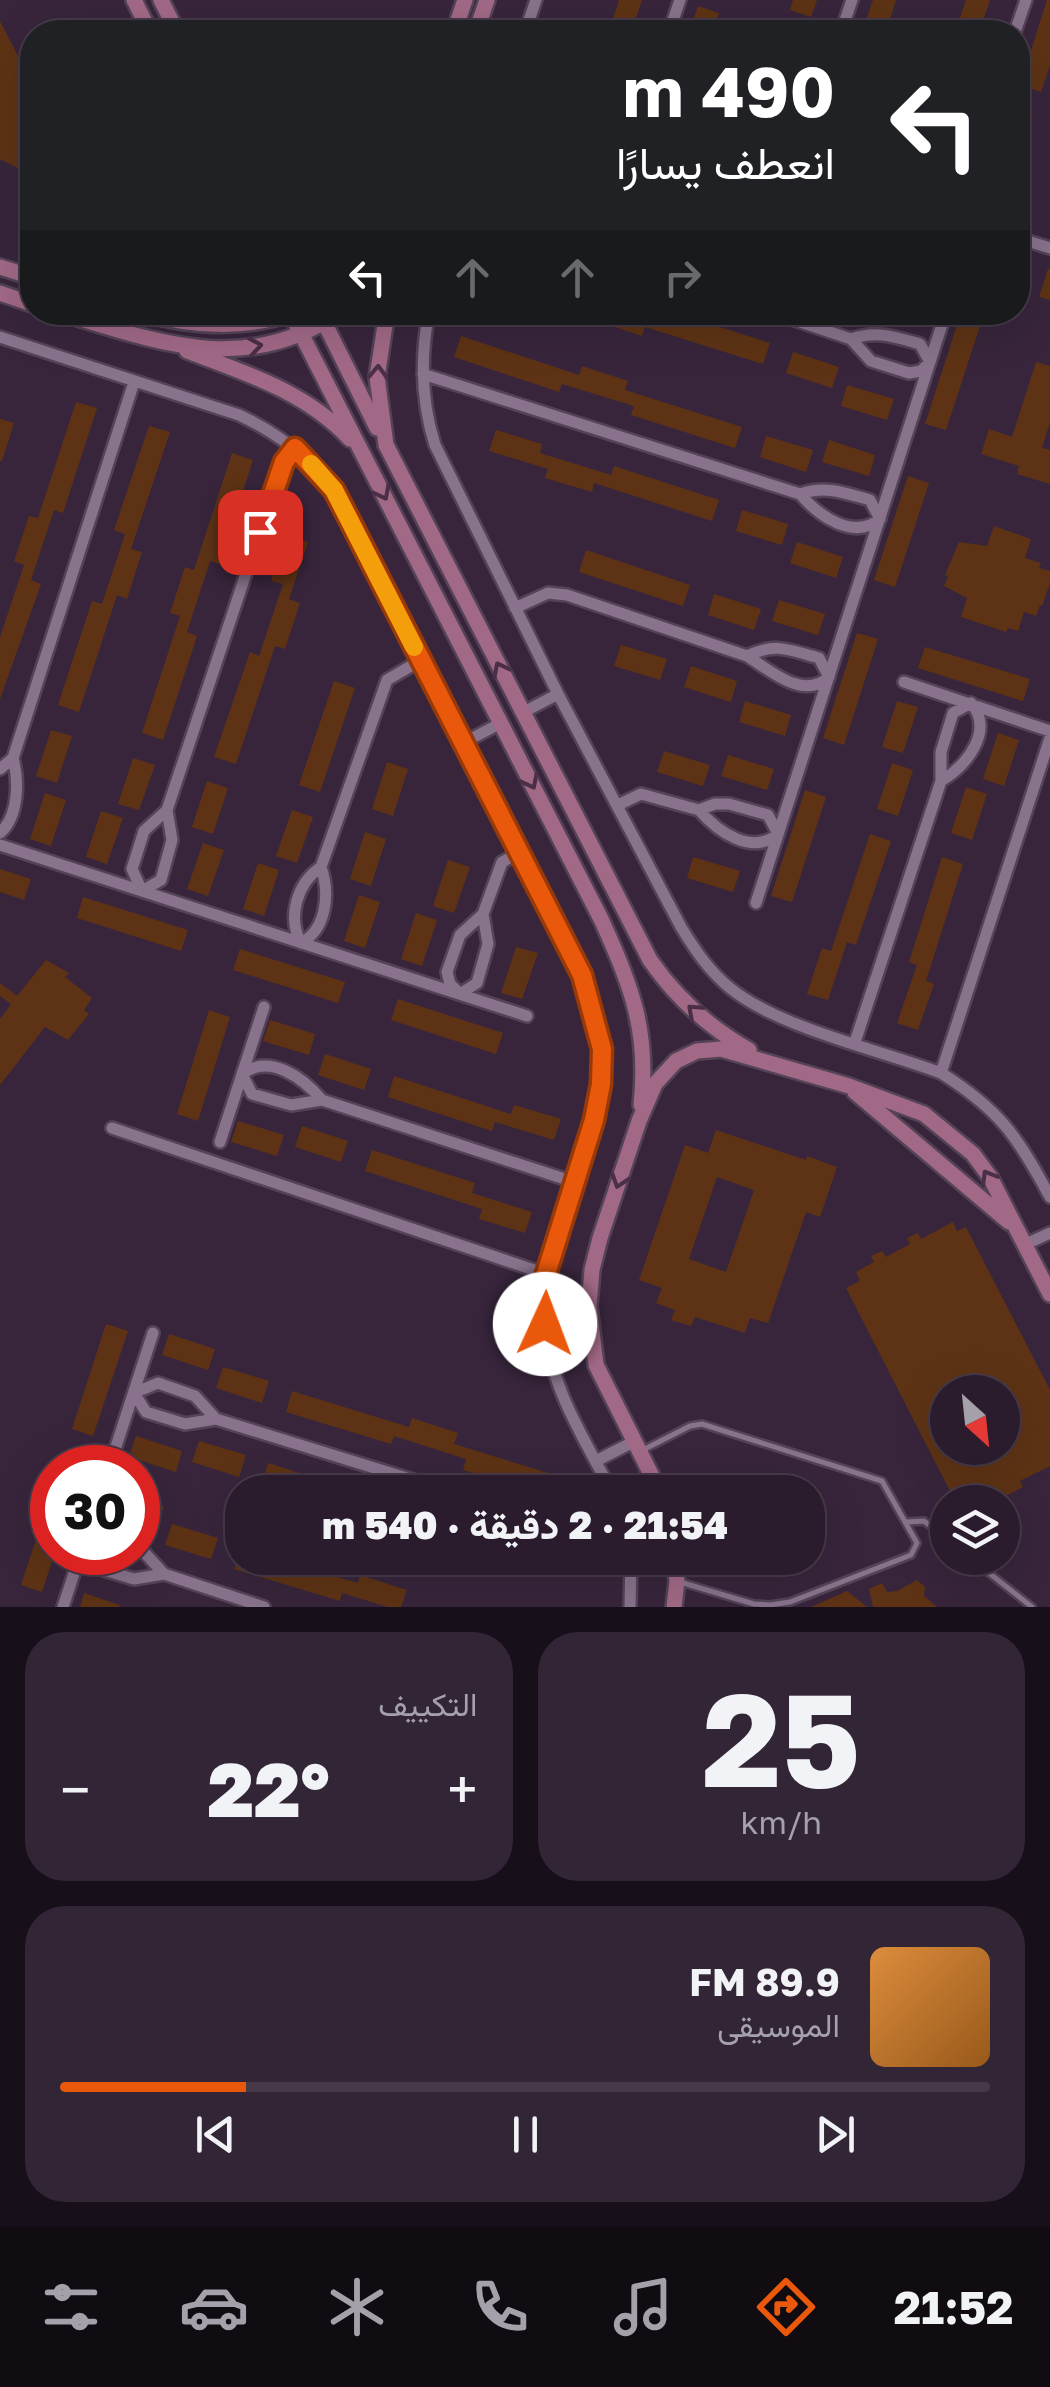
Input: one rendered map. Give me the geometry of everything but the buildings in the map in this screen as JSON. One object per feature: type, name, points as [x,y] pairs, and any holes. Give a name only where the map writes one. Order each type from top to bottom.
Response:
[{"type":"main road","points":[[101,325],[244,372],[300,398],[336,425],[364,454]]},
{"type":"main road","points":[[297,325],[630,982],[640,1016],[644,1072],[639,1120]]},
{"type":"main road","points":[[174,347],[243,349],[302,335],[314,325]]},
{"type":"main road","points":[[326,325],[642,945],[672,992],[716,1031],[775,1064]]},
{"type":"main road","points":[[384,325],[377,377],[386,445]]},
{"type":"main road","points":[[428,580],[449,569]]},
{"type":"main road","points":[[576,870],[596,860]]},
{"type":"main road","points":[[652,1475],[596,1364],[589,1306],[592,1270],[639,1120],[656,1084],[676,1062],[697,1052],[721,1050],[775,1064],[924,1114],[973,1154],[990,1177],[1050,1294]]},
{"type":"main road","points":[[849,1086],[1016,1228]]},
{"type":"main road","points":[[674,1607],[676,1575]]},
{"type":"street","points":[[427,325],[424,408],[435,444],[558,694],[681,927],[704,962],[760,1008],[941,1072],[988,1105],[1014,1133],[1050,1197]]},
{"type":"street","points":[[809,325],[851,339],[871,361],[910,373],[921,371],[930,362]]},
{"type":"street","points":[[756,903],[942,325]]},
{"type":"street","points":[[851,339],[881,333],[920,344],[930,362]]},
{"type":"street","points":[[0,337],[239,415],[275,432],[334,490],[582,975],[602,1049],[601,1084],[594,1120],[546,1274],[545,1324],[565,1404],[603,1475]]},
{"type":"street","points":[[423,374],[800,494],[821,517],[859,529],[880,519]]},
{"type":"street","points":[[0,832],[6,828],[18,788],[12,758],[134,382]]},
{"type":"street","points":[[142,891],[161,880],[172,840],[167,810],[284,462],[295,448]]},
{"type":"street","points":[[800,494],[831,489],[870,500],[880,519]]},
{"type":"street","points":[[515,608],[548,593],[567,594],[746,656],[770,675],[809,687],[829,676]]},
{"type":"street","points":[[746,656],[766,647],[780,647],[820,658],[829,676]]},
{"type":"street","points":[[301,943],[292,919],[305,882],[321,867],[387,680],[421,660]]},
{"type":"street","points":[[904,682],[1050,734],[941,1072]]},
{"type":"street","points":[[522,713],[558,694]]},
{"type":"street","points":[[941,781],[968,762],[982,724],[971,703]]},
{"type":"street","points":[[855,1042],[941,781],[940,752],[953,712],[971,703]]},
{"type":"street","points":[[463,743],[501,723]]},
{"type":"street","points":[[0,769],[12,758]]},
{"type":"street","points":[[618,805],[641,794],[699,810],[719,832],[758,844],[769,842],[778,834]]},
{"type":"street","points":[[699,810],[729,804],[768,816],[778,834]]},
{"type":"street","points":[[142,891],[132,869],[144,831],[167,810]]},
{"type":"street","points":[[0,845],[526,1016]]},
{"type":"street","points":[[460,994],[450,984],[448,972],[460,935],[483,914],[502,862],[519,853]]},
{"type":"street","points":[[301,943],[318,928],[328,892],[321,867]]},
{"type":"street","points":[[460,994],[476,983],[488,944],[483,914]]},
{"type":"street","points":[[220,1142],[264,1007]]},
{"type":"street","points":[[242,1074],[263,1065],[301,1077],[322,1100]]},
{"type":"street","points":[[242,1074],[252,1094],[291,1106],[322,1100],[574,1182]]},
{"type":"street","points":[[112,1128],[546,1274]]},
{"type":"street","points":[[1024,1245],[1050,1233]]},
{"type":"street","points":[[117,1445],[154,1333]]},
{"type":"street","points":[[134,1393],[158,1383],[195,1396],[216,1419]]},
{"type":"street","points":[[134,1393],[146,1412],[186,1424],[216,1419],[397,1475]]},
{"type":"street","points":[[596,1461],[638,1446]]},
{"type":"street","points":[[160,1569],[164,1574]]},
{"type":"street","points":[[63,1607],[75,1575]]},
{"type":"street","points":[[121,1575],[134,1579],[158,1575]]},
{"type":"street","points":[[160,1575],[264,1607]]},
{"type":"street","points":[[630,1607],[631,1575]]},
{"type":"lane","points":[[638,1446],[690,1426],[714,1426],[882,1481],[917,1543],[911,1555],[790,1602],[754,1604],[677,1582]]},
{"type":"lane","points":[[906,1522],[924,1520],[930,1525]]},
{"type":"lane","points":[[992,1575],[1032,1607]]},
{"type":"slow traffic","points":[[311,464],[334,490],[414,647]]},
{"type":"route","points":[[260,532],[284,462],[295,448],[334,490],[582,975],[602,1049],[601,1084],[594,1120],[546,1274],[545,1324]]}]
